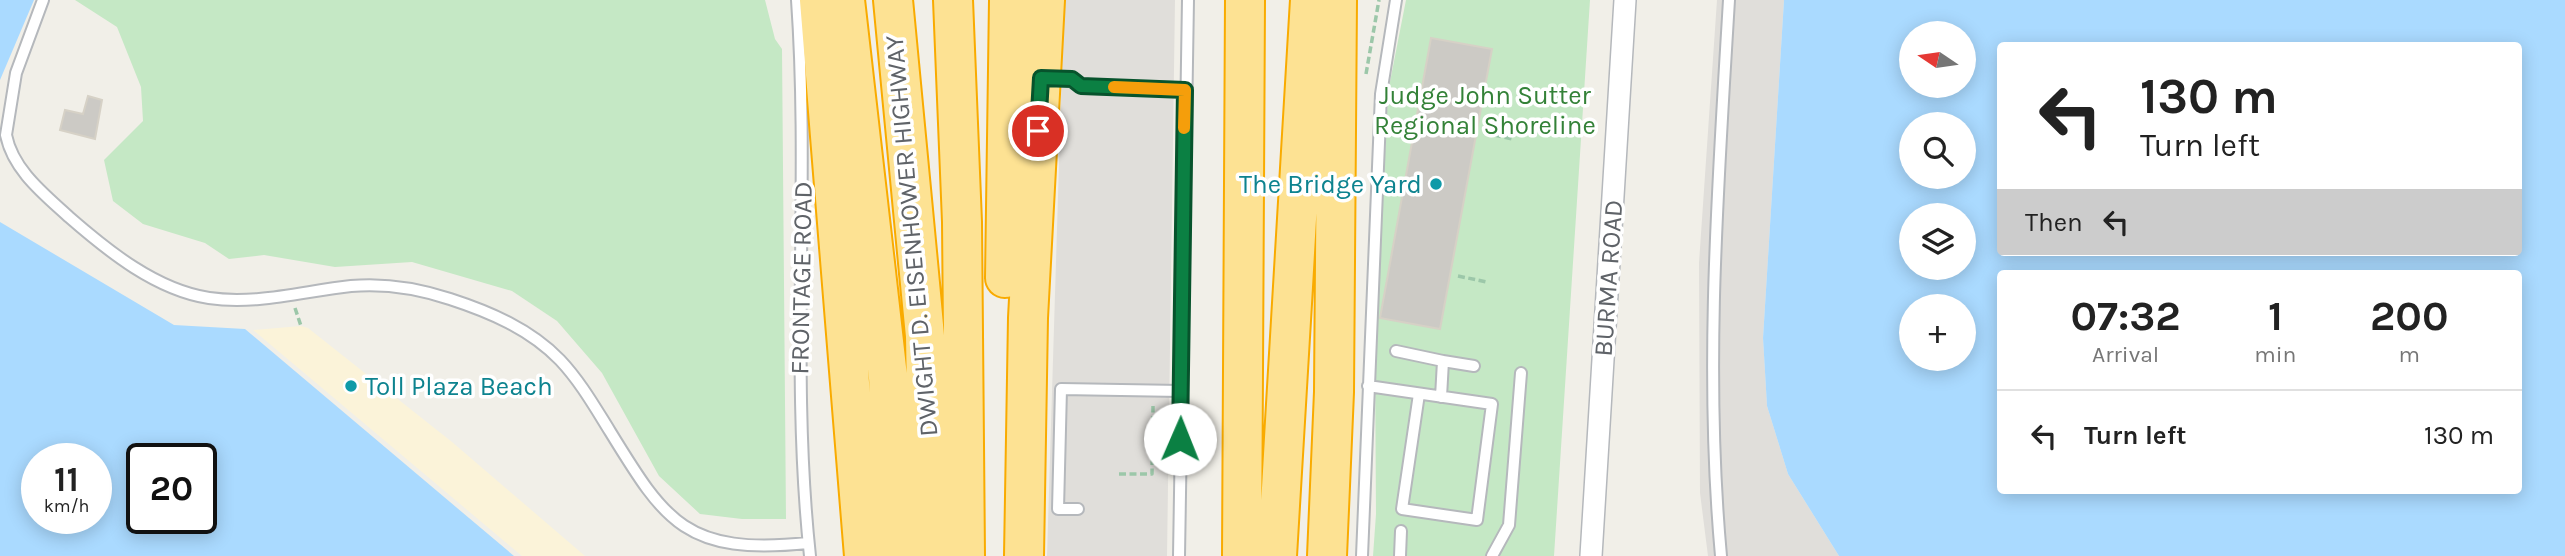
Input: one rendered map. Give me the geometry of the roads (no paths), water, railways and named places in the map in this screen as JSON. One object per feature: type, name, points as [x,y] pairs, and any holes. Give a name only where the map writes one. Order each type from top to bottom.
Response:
[{"type":"highway","points":[[819,0],[864,556]]},
{"type":"highway","points":[[845,0],[888,377],[898,556]]},
{"type":"highway","name":"DWIGHT D. EISENHOWER HIGHWAY","points":[[893,0],[925,336],[929,556]]},
{"type":"highway","name":"DWIGHT D. EISENHOWER HIGHWAY","points":[[953,0],[964,303],[965,556]]},
{"type":"highway","points":[[1002,556],[1009,0]]},
{"type":"highway","points":[[1024,556],[1028,318],[1045,0]]},
{"type":"highway","points":[[1242,556],[1244,0]]},
{"type":"highway","points":[[1277,556],[1310,0]]},
{"type":"highway","points":[[1327,556],[1334,392],[1337,0]]},
{"type":"street","name":"BURMA ROAD","points":[[1591,556],[1625,0]]},
{"type":"lane","points":[[43,0],[16,73],[6,135],[10,151],[23,172],[73,220],[130,264],[186,292],[207,298],[239,299],[350,286],[394,286],[447,298],[507,322],[538,341],[567,368],[646,488],[682,526],[701,536],[734,545],[760,547],[808,544]]},
{"type":"lane","name":"FRONTAGE ROAD","points":[[797,0],[802,138],[799,409],[810,556]]},
{"type":"lane","points":[[1179,556],[1188,0]]},
{"type":"lane","points":[[1362,556],[1381,94],[1396,0]]},
{"type":"lane","points":[[1721,556],[1713,464],[1716,188],[1729,0]]},
{"type":"lane","points":[[1041,78],[1072,79],[1081,86],[1185,90]]},
{"type":"lane","points":[[1396,351],[1474,366]]},
{"type":"lane","points":[[1441,397],[1443,361]]},
{"type":"lane","points":[[1492,556],[1509,525],[1521,373]]},
{"type":"lane","points":[[1368,386],[1492,404],[1477,520],[1402,509],[1419,394]]},
{"type":"lane","points":[[1078,509],[1058,509],[1061,389],[1181,391]]},
{"type":"lane","points":[[1400,556],[1401,531]]},
{"type":"water","points":[[0,0],[34,0],[0,80]]},
{"type":"water","points":[[1784,0],[2565,0],[2565,556],[1839,556],[1788,474],[1767,406],[1763,338]]},
{"type":"water","points":[[0,222],[174,325],[245,329],[514,556],[0,556]]},
{"type":"place","name":"The Bridge Yard","points":[[1436,184]]},
{"type":"place","name":"Toll Plaza Beach","points":[[351,386]]},
{"type":"park label","name":"Judge John Sutter Regional Shoreline","points":[[1485,110]]}]
